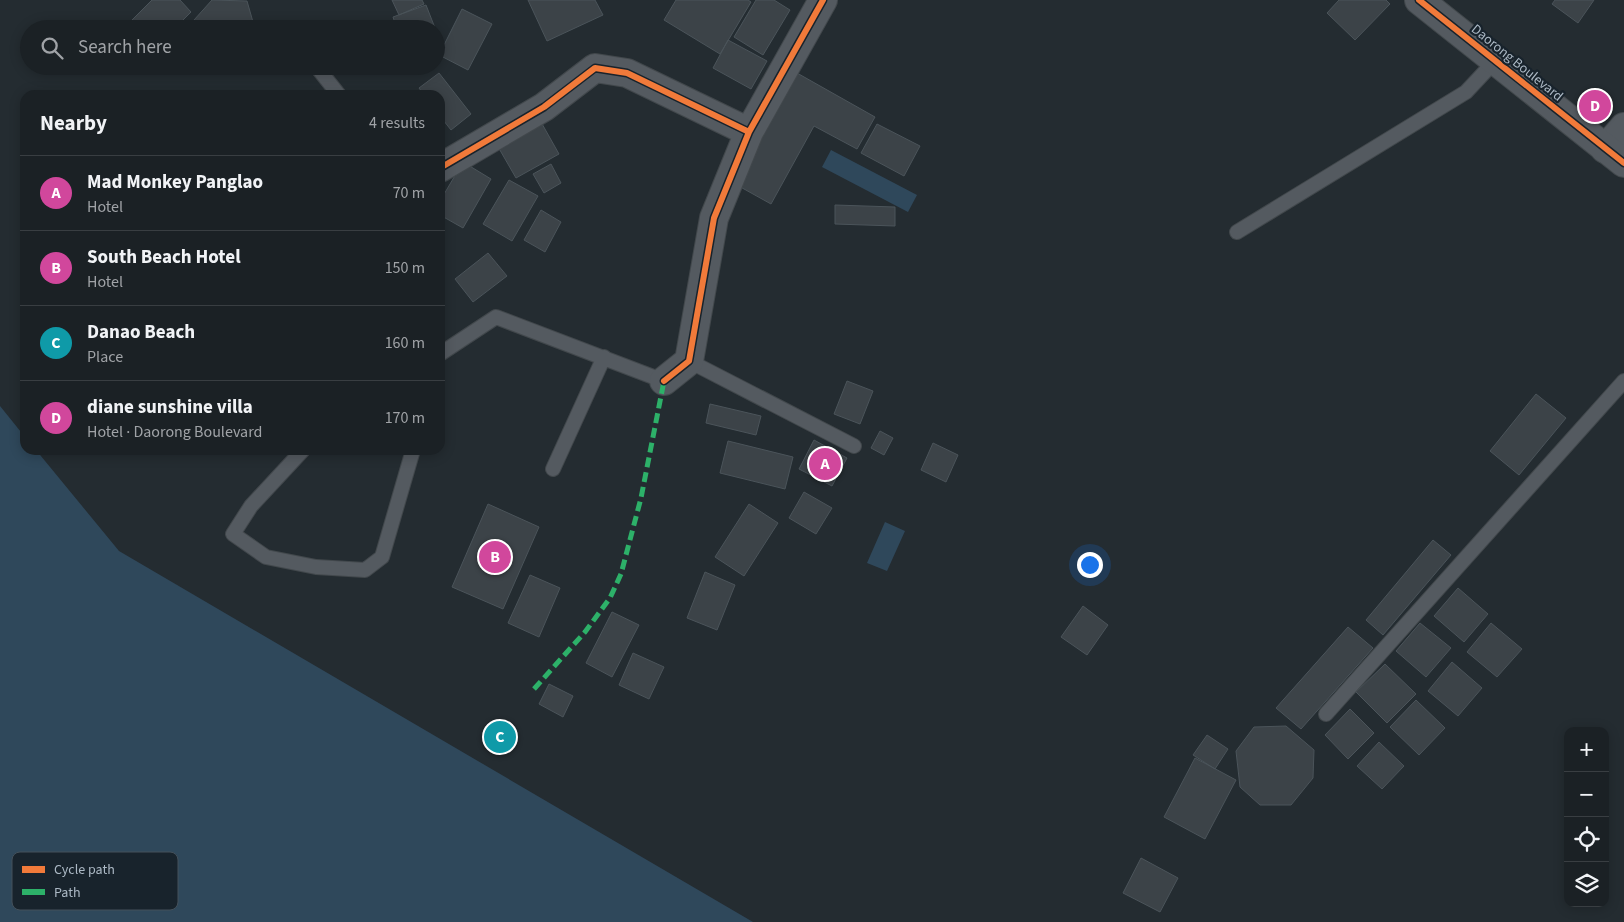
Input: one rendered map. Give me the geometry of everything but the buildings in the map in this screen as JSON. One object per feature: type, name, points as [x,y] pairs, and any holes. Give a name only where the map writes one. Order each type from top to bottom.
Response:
[{"type":"street","points":[[664,382],[689,361],[714,218],[748,132],[823,0]]},
{"type":"street","name":"Daorong Boulevard","points":[[1419,0],[1615,156]]},
{"type":"street","points":[[445,165],[544,107],[594,68],[628,73],[748,132]]},
{"type":"street","points":[[1615,156],[1624,127]]},
{"type":"lane","points":[[1237,232],[1466,92],[1495,61]]},
{"type":"lane","points":[[323,75],[335,90]]},
{"type":"lane","points":[[445,351],[496,317],[604,357],[664,382]]},
{"type":"lane","points":[[553,469],[604,357]]},
{"type":"lane","points":[[689,361],[854,446]]},
{"type":"lane","points":[[1326,714],[1624,381]]},
{"type":"lane","points":[[298,455],[251,506],[233,534],[266,557],[316,567],[365,570],[382,557],[412,455]]},
{"type":"water","points":[[831,150],[917,195],[908,212],[822,167]]},
{"type":"water","points":[[0,406],[20,431],[20,455],[40,455],[119,551],[753,922],[0,922]]},
{"type":"water","points":[[885,522],[905,531],[887,571],[867,563]]},
{"type":"marked path","points":[[534,689],[585,632],[610,598],[621,574],[641,498],[664,381]]},
{"type":"cycle path","points":[[664,381],[689,361],[714,218],[749,132],[823,0]]},
{"type":"cycle path","points":[[1419,0],[1624,163]]},
{"type":"cycle path","points":[[445,165],[544,107],[595,68],[627,73],[749,132]]},
{"type":"place","name":"diane sunshine villa","points":[[1595,106]]},
{"type":"place","name":"Mad Monkey Panglao","points":[[825,464]]},
{"type":"place","name":"South Beach Hotel","points":[[495,557]]},
{"type":"place","name":"Danao Beach","points":[[500,737]]}]
